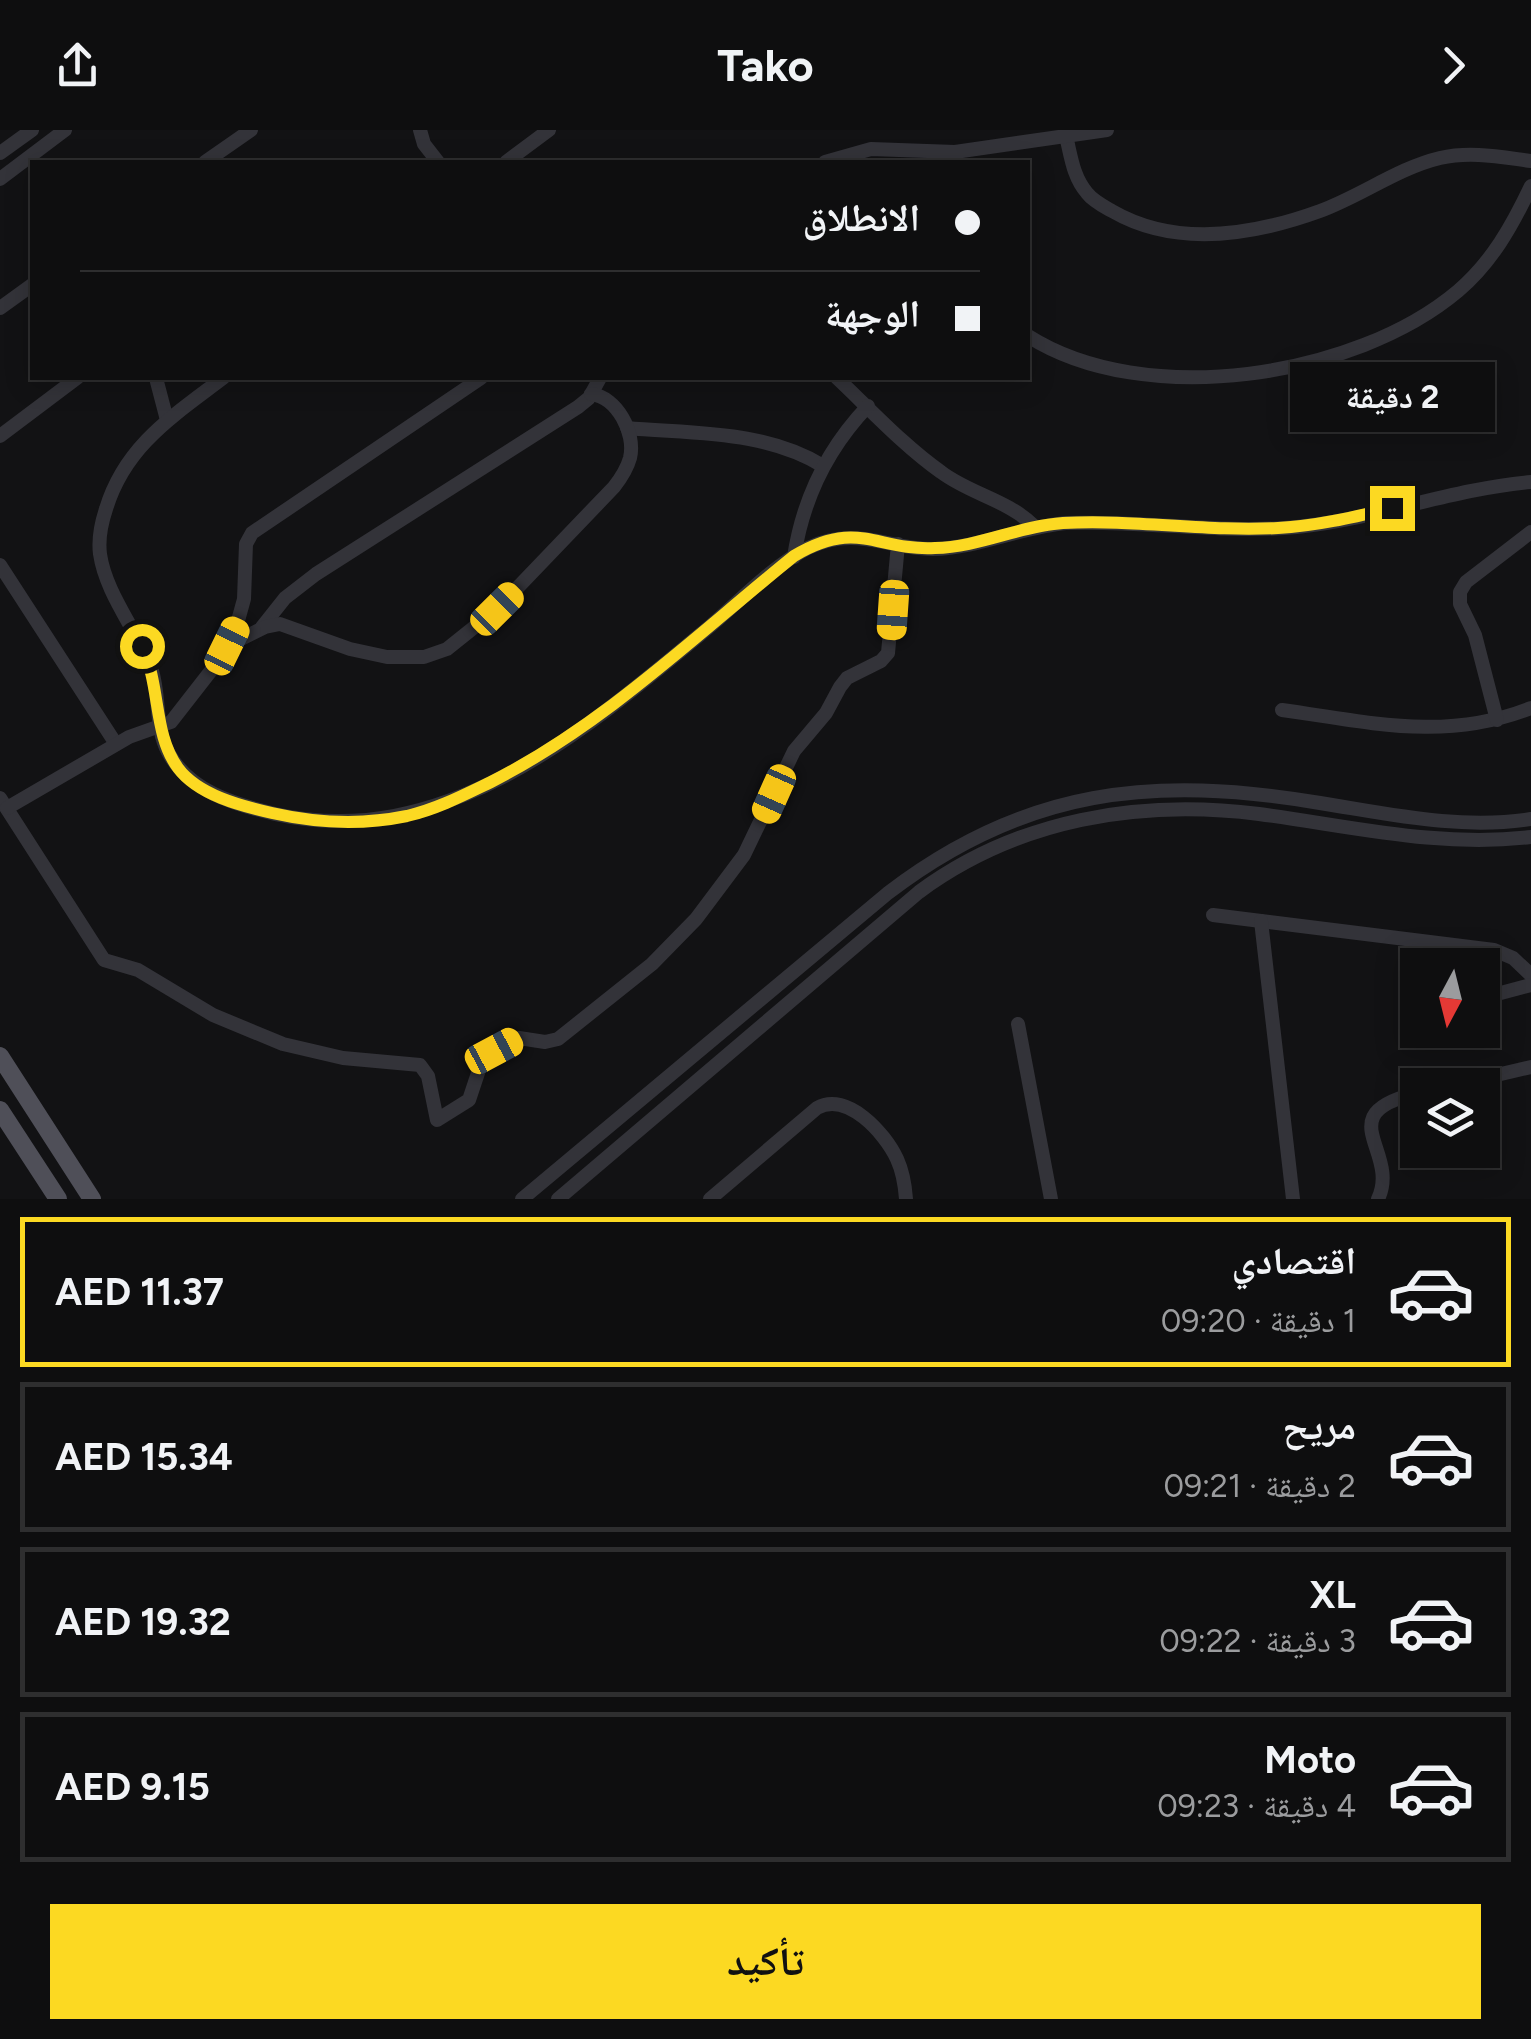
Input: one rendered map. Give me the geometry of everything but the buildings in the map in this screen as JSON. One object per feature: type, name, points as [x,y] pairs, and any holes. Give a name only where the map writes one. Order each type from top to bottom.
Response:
[{"type":"main road","points":[[0,1056],[92,1199]]},
{"type":"main road","points":[[0,1110],[58,1199]]},
{"type":"street","points":[[0,153],[32,130]]},
{"type":"street","points":[[0,179],[65,130]]},
{"type":"street","points":[[208,160],[251,130]]},
{"type":"street","points":[[420,130],[424,144],[436,160]]},
{"type":"street","points":[[509,160],[549,130]]},
{"type":"street","points":[[832,160],[871,149],[915,157],[1107,130]]},
{"type":"street","points":[[1066,136],[1076,176],[1094,200],[1136,223],[1188,234],[1228,233],[1297,219],[1420,164],[1450,156],[1481,154],[1531,162]]},
{"type":"street","points":[[1030,337],[1089,364],[1180,376],[1264,370],[1344,352],[1414,322],[1471,279],[1508,233],[1531,186]]},
{"type":"street","points":[[0,308],[30,286]]},
{"type":"street","points":[[0,436],[74,380]]},
{"type":"street","points":[[157,380],[167,420]]},
{"type":"street","points":[[221,380],[138,446],[122,470],[99,536],[103,568],[153,675],[166,748],[180,771],[200,787],[236,803],[285,816],[334,822],[383,820],[424,811],[465,795],[553,748],[670,660],[794,556],[819,544],[846,537],[947,548],[1034,526],[1086,522],[1296,527],[1338,521],[1484,486],[1531,482]]},
{"type":"street","points":[[478,380],[257,527],[246,544],[244,599],[227,646],[172,722],[139,732],[3,803],[104,960],[138,970],[213,1015],[283,1044],[343,1058],[420,1065],[428,1076],[437,1120],[468,1100],[480,1067],[494,1051],[518,1038],[544,1042],[558,1039],[652,964],[713,899],[754,838],[794,751],[826,713],[847,678],[880,661],[888,652],[898,544]]},
{"type":"street","points":[[260,629],[307,580],[578,407],[599,380]]},
{"type":"street","points":[[839,380],[941,472],[1010,508],[1034,526]]},
{"type":"street","points":[[227,646],[260,629],[288,625],[350,649],[388,657],[424,656],[447,648],[497,609],[614,487],[630,460],[627,428],[611,401],[591,394]]},
{"type":"street","points":[[794,556],[802,519],[822,466],[868,406]]},
{"type":"street","points":[[627,428],[768,442],[796,451],[822,466]]},
{"type":"street","points":[[1497,720],[1476,635],[1460,604],[1460,592],[1466,582],[1531,532]]},
{"type":"street","points":[[0,565],[116,744]]},
{"type":"street","points":[[1282,710],[1422,728],[1461,727],[1531,708]]},
{"type":"street","points":[[522,1199],[888,893],[937,859],[1017,819],[1097,796],[1181,788],[1259,793],[1434,821],[1491,823],[1531,819]]},
{"type":"street","points":[[558,1199],[919,892],[972,858],[1018,837],[1090,817],[1166,810],[1249,813],[1432,840],[1480,842],[1531,837]]},
{"type":"street","points":[[1213,915],[1494,950],[1513,958],[1531,975]]},
{"type":"street","points":[[1261,921],[1293,1199]]},
{"type":"street","points":[[1500,993],[1531,985]]},
{"type":"street","points":[[1018,1024],[1052,1199]]},
{"type":"street","points":[[1500,1074],[1531,1067]]},
{"type":"street","points":[[1378,1199],[1382,1180],[1371,1126],[1373,1116],[1390,1100],[1400,1098]]},
{"type":"street","points":[[710,1199],[817,1108],[832,1102],[850,1108],[886,1141],[902,1171],[906,1199]]},
{"type":"route","points":[[142,646],[153,675],[166,748],[189,780],[236,803],[285,816],[334,822],[383,820],[444,804],[541,756],[670,660],[794,556],[819,544],[860,537],[921,548],[947,548],[1034,526],[1086,522],[1276,528],[1338,521],[1392,508]]}]
